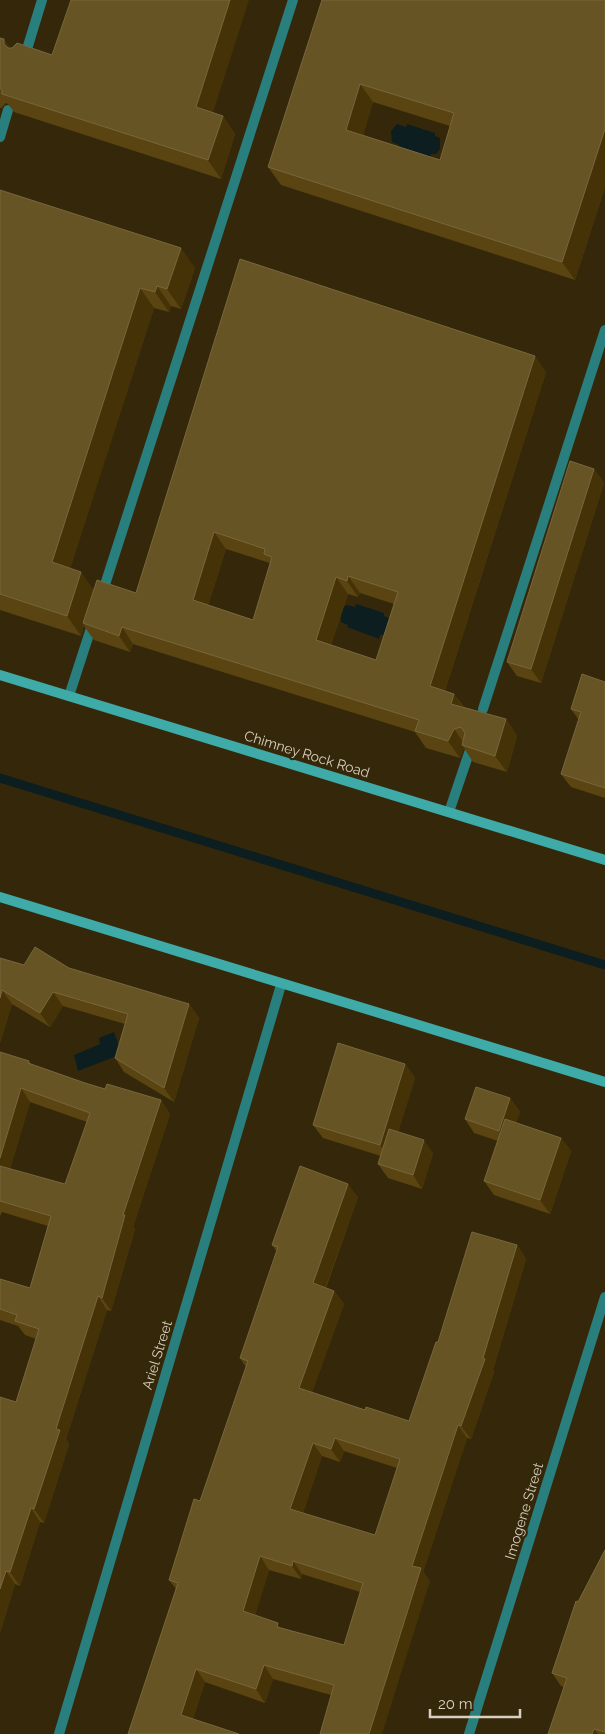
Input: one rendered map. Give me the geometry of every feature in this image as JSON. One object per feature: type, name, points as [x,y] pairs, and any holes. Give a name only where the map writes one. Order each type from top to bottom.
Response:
[{"type":"main road","name":"Chimney Rock Road","points":[[0,675],[605,860]]},
{"type":"main road","points":[[0,897],[281,985],[605,1082]]},
{"type":"street","points":[[23,60],[42,0]]},
{"type":"street","points":[[69,696],[293,0]]},
{"type":"street","points":[[0,137],[8,110]]},
{"type":"street","points":[[483,709],[605,330]]},
{"type":"street","points":[[449,812],[470,750]]},
{"type":"street","name":"Ariel Street","points":[[59,1734],[281,985]]},
{"type":"street","name":"Imogene Street","points":[[469,1734],[605,1297]]},
{"type":"shaded area","points":[[397,124],[406,127],[407,124],[435,133],[435,136],[440,138],[440,149],[436,154],[431,154],[430,159],[398,147],[399,145],[392,142],[391,131]]},
{"type":"shaded area","points":[[356,604],[384,613],[384,616],[389,618],[391,624],[385,634],[380,635],[379,639],[347,627],[348,625],[341,622],[340,611],[346,605],[355,607]]},
{"type":"shaded area","points":[[114,1032],[122,1054],[78,1071],[74,1055],[100,1044],[99,1038]]},
{"type":"building","points":[[71,0],[230,0],[196,107],[223,116],[208,160],[2,94],[0,88],[0,38],[4,39],[4,44],[8,48],[12,48],[17,43],[52,55]]},
{"type":"building","points":[[322,0],[605,0],[605,129],[562,262],[268,167]],"holes":[[[360,84],[454,113],[440,160],[346,130]]]},
{"type":"building","points":[[0,190],[181,248],[167,289],[157,286],[155,292],[140,288],[52,562],[81,572],[67,616],[0,594]]},
{"type":"building","points":[[240,259],[535,356],[430,686],[454,694],[451,704],[506,719],[495,756],[462,745],[465,733],[461,727],[454,729],[448,741],[415,731],[419,720],[122,627],[119,636],[83,623],[97,580],[136,593]],"holes":[[[214,532],[265,549],[264,554],[272,557],[253,620],[193,600]],[[348,576],[398,592],[376,660],[316,640],[336,577],[347,581]]]},
{"type":"building","points":[[570,461],[594,469],[531,669],[507,662]]},
{"type":"building","points":[[582,674],[605,682],[605,788],[561,774],[581,712],[571,709]]},
{"type":"building","points":[[35,947],[69,968],[189,1004],[164,1088],[115,1058],[128,1014],[53,992],[40,1013],[2,990],[0,998],[0,958],[24,965]]},
{"type":"building","points":[[338,1043],[405,1064],[380,1145],[313,1125]]},
{"type":"building","points":[[0,1052],[105,1089],[107,1084],[161,1100],[123,1215],[125,1215],[102,1298],[98,1296],[56,1429],[60,1430],[34,1509],[31,1508],[10,1572],[6,1571],[0,1589],[0,1397],[16,1402],[39,1329],[15,1321],[17,1315],[0,1309],[0,1279],[30,1288],[51,1216],[0,1201],[0,1166],[65,1184],[90,1113],[21,1088],[0,1158]]},
{"type":"building","points":[[476,1087],[510,1098],[499,1131],[465,1119]]},
{"type":"building","points":[[505,1119],[561,1138],[540,1200],[484,1181]]},
{"type":"building","points":[[389,1129],[424,1140],[413,1175],[378,1164]]},
{"type":"building","points":[[300,1166],[348,1184],[313,1283],[334,1291],[299,1388],[365,1410],[366,1407],[409,1421],[436,1342],[438,1342],[472,1232],[517,1245],[483,1358],[485,1359],[461,1426],[458,1425],[412,1566],[421,1568],[369,1734],[320,1734],[334,1685],[264,1665],[256,1689],[196,1669],[181,1715],[239,1734],[128,1734],[178,1583],[169,1580],[194,1499],[200,1501],[248,1361],[240,1358],[278,1247],[272,1245]],"holes":[[[335,1438],[400,1459],[375,1535],[290,1509],[313,1443],[331,1449]],[[260,1556],[292,1566],[293,1561],[363,1583],[344,1645],[277,1627],[278,1623],[243,1611]]]},
{"type":"building","points":[[605,1550],[605,1732],[594,1729],[592,1734],[548,1734],[567,1678],[552,1673],[576,1601],[578,1602]]},
{"type":"waterway","points":[[0,778],[605,965]]}]
